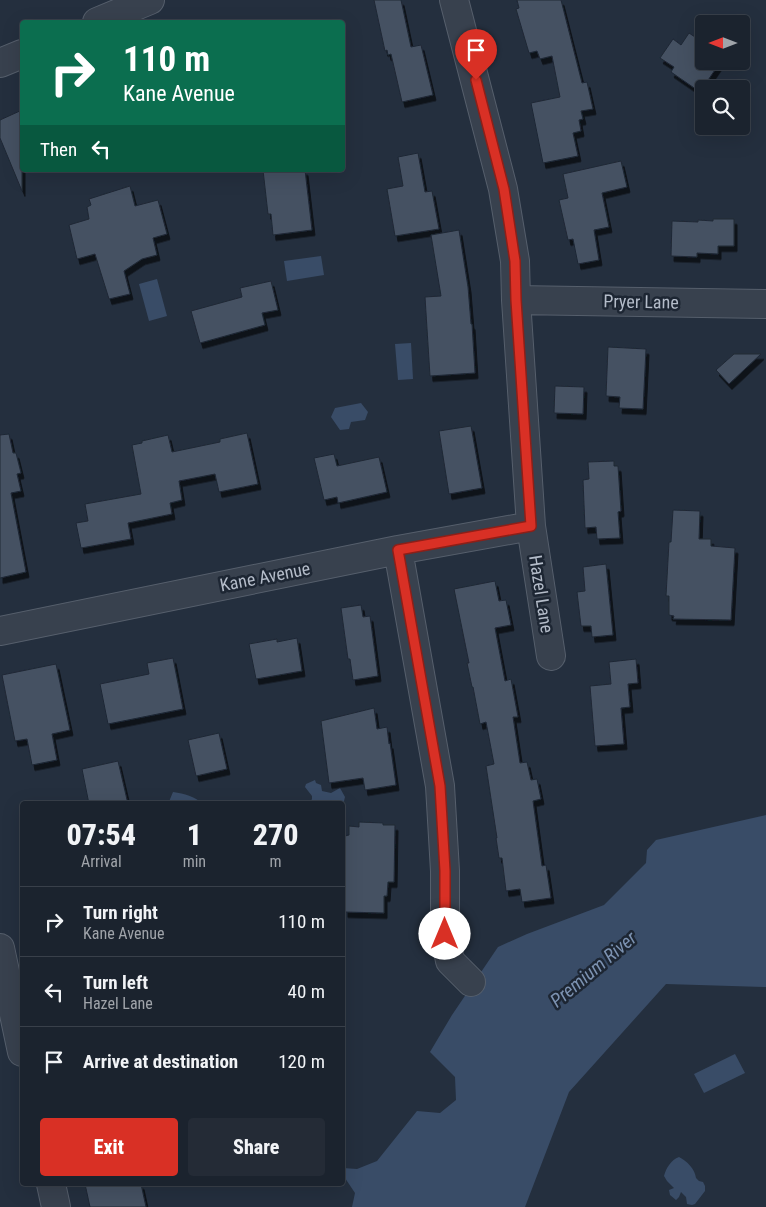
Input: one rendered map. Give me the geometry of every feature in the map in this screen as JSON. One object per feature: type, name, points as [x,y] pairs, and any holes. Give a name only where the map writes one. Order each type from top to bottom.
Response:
[{"type":"street","points":[[102,20],[150,0]]},
{"type":"street","name":"Hazel Lane","points":[[454,0],[504,189],[515,261],[531,526],[550,656]]},
{"type":"street","points":[[0,63],[20,55]]},
{"type":"street","name":"Pryer Lane","points":[[516,300],[766,304]]},
{"type":"street","name":"Kane Avenue","points":[[0,631],[398,550],[531,526]]},
{"type":"street","points":[[398,550],[440,786],[445,871],[445,934],[450,961],[471,982]]},
{"type":"street","points":[[0,948],[20,1043]]},
{"type":"street","points":[[51,1186],[56,1207]]},
{"type":"water","points":[[321,256],[324,275],[287,281],[284,261]]},
{"type":"water","points":[[157,279],[167,316],[149,321],[139,284]]},
{"type":"water","points":[[411,343],[413,379],[398,380],[395,344]]},
{"type":"water","points":[[361,403],[368,412],[365,420],[351,422],[349,429],[340,430],[331,417],[335,408]]},
{"type":"water","points":[[315,780],[316,783],[321,785],[322,791],[331,793],[340,788],[345,797],[344,801],[311,801],[312,796],[305,787],[306,784]]},
{"type":"water","points":[[173,792],[199,801],[169,801]]},
{"type":"water","name":"Premium River","points":[[766,815],[766,987],[666,984],[569,1092],[525,1207],[352,1207],[355,1193],[345,1178],[345,1168],[357,1169],[377,1161],[417,1111],[440,1113],[456,1100],[455,1077],[430,1052],[452,1015],[498,947],[604,905],[646,863],[647,850],[656,840]]},
{"type":"water","points":[[735,1054],[745,1073],[704,1093],[694,1074]]},
{"type":"water","points":[[679,1157],[690,1166],[696,1178],[703,1182],[705,1186],[705,1191],[695,1204],[692,1205],[687,1204],[686,1197],[681,1192],[676,1200],[670,1195],[669,1190],[674,1188],[664,1176],[669,1165]]},
{"type":"building","points":[[374,0],[401,0],[411,47],[421,45],[433,95],[402,102],[391,54],[388,55],[387,50],[385,51]]},
{"type":"building","points":[[517,0],[561,0],[582,83],[587,82],[593,109],[581,111],[583,119],[579,120],[581,131],[573,133],[578,156],[543,163],[531,103],[560,97],[552,56],[540,59],[537,51],[529,53],[516,9],[519,8]]},
{"type":"building","points":[[689,33],[695,37],[695,70],[715,70],[708,80],[695,80],[695,89],[671,72],[674,67],[660,58],[673,39],[681,45]]},
{"type":"building","points":[[20,111],[20,172],[22,172],[22,191],[0,138],[0,120]]},
{"type":"building","points":[[418,153],[425,192],[432,191],[439,229],[395,236],[387,189],[403,186],[398,157]]},
{"type":"building","points":[[621,161],[627,187],[602,193],[609,227],[594,230],[599,260],[578,264],[573,239],[568,240],[559,200],[568,198],[563,174]]},
{"type":"building","points":[[263,172],[305,172],[312,230],[273,235],[271,214],[268,214]]},
{"type":"building","points":[[130,186],[135,206],[158,200],[167,234],[153,238],[157,255],[142,259],[124,271],[130,294],[109,299],[95,254],[77,259],[69,225],[89,219],[87,207],[91,205],[89,199]]},
{"type":"building","points":[[713,219],[734,219],[734,246],[718,246],[718,254],[697,253],[697,257],[671,256],[672,221],[698,222],[698,220],[713,221]]},
{"type":"building","points":[[459,230],[468,287],[475,373],[430,376],[425,297],[441,296],[431,235]]},
{"type":"building","points":[[271,281],[278,310],[262,313],[265,325],[200,343],[191,311],[242,297],[240,288]]},
{"type":"building","points":[[608,347],[646,349],[643,409],[619,408],[620,397],[606,396]]},
{"type":"building","points":[[734,354],[761,354],[729,384],[716,370]]},
{"type":"building","points":[[555,386],[584,387],[583,414],[554,413]]},
{"type":"building","points":[[471,426],[482,488],[449,494],[439,431]]},
{"type":"building","points":[[247,433],[258,484],[219,492],[215,474],[179,481],[182,500],[170,503],[172,514],[128,523],[131,539],[81,548],[76,523],[88,521],[85,504],[141,494],[132,445],[168,435],[172,452],[220,442],[220,439]]},
{"type":"building","points":[[9,434],[13,453],[16,453],[21,473],[17,474],[21,491],[11,493],[26,572],[0,578],[0,435]]},
{"type":"building","points":[[334,454],[337,466],[379,457],[387,492],[338,503],[337,497],[324,500],[314,458]]},
{"type":"building","points":[[614,461],[614,466],[618,466],[621,511],[618,512],[620,538],[597,539],[596,527],[585,528],[583,480],[589,479],[588,462]]},
{"type":"building","points":[[673,510],[700,511],[699,539],[711,539],[711,546],[735,548],[731,620],[673,619],[674,616],[669,615],[669,596],[666,596]]},
{"type":"building","points":[[606,564],[613,635],[592,637],[591,626],[581,626],[577,592],[585,591],[583,567]]},
{"type":"building","points":[[495,581],[499,601],[506,600],[511,625],[495,628],[505,681],[511,679],[518,717],[513,717],[520,763],[527,762],[531,780],[537,779],[541,799],[533,801],[542,866],[546,865],[551,898],[522,902],[520,889],[506,891],[502,858],[499,858],[486,766],[494,764],[486,722],[480,724],[454,589]]},
{"type":"building","points":[[361,605],[363,617],[370,616],[378,676],[353,680],[341,608]]},
{"type":"building","points":[[297,638],[302,671],[256,679],[249,644]]},
{"type":"building","points":[[173,658],[183,709],[108,724],[100,684],[149,674],[147,663]]},
{"type":"building","points":[[636,659],[638,683],[628,684],[630,707],[621,708],[624,744],[595,746],[590,686],[611,684],[609,662]]},
{"type":"building","points":[[56,664],[70,730],[52,734],[57,760],[32,765],[27,739],[15,741],[2,675]]},
{"type":"building","points":[[374,708],[377,729],[387,727],[396,785],[365,790],[363,778],[329,783],[321,721]]},
{"type":"building","points":[[219,733],[227,769],[196,776],[188,740]]},
{"type":"building","points":[[118,761],[127,801],[88,801],[82,769]]},
{"type":"building","points":[[359,822],[395,825],[394,882],[388,882],[387,896],[384,896],[384,913],[345,912],[345,836],[349,835],[349,826],[359,827]]},
{"type":"building","points":[[85,1186],[141,1186],[146,1207],[90,1207]]},
{"type":"route","points":[[445,934],[445,871],[440,786],[398,550],[531,526],[515,261],[504,189],[476,80]]}]
